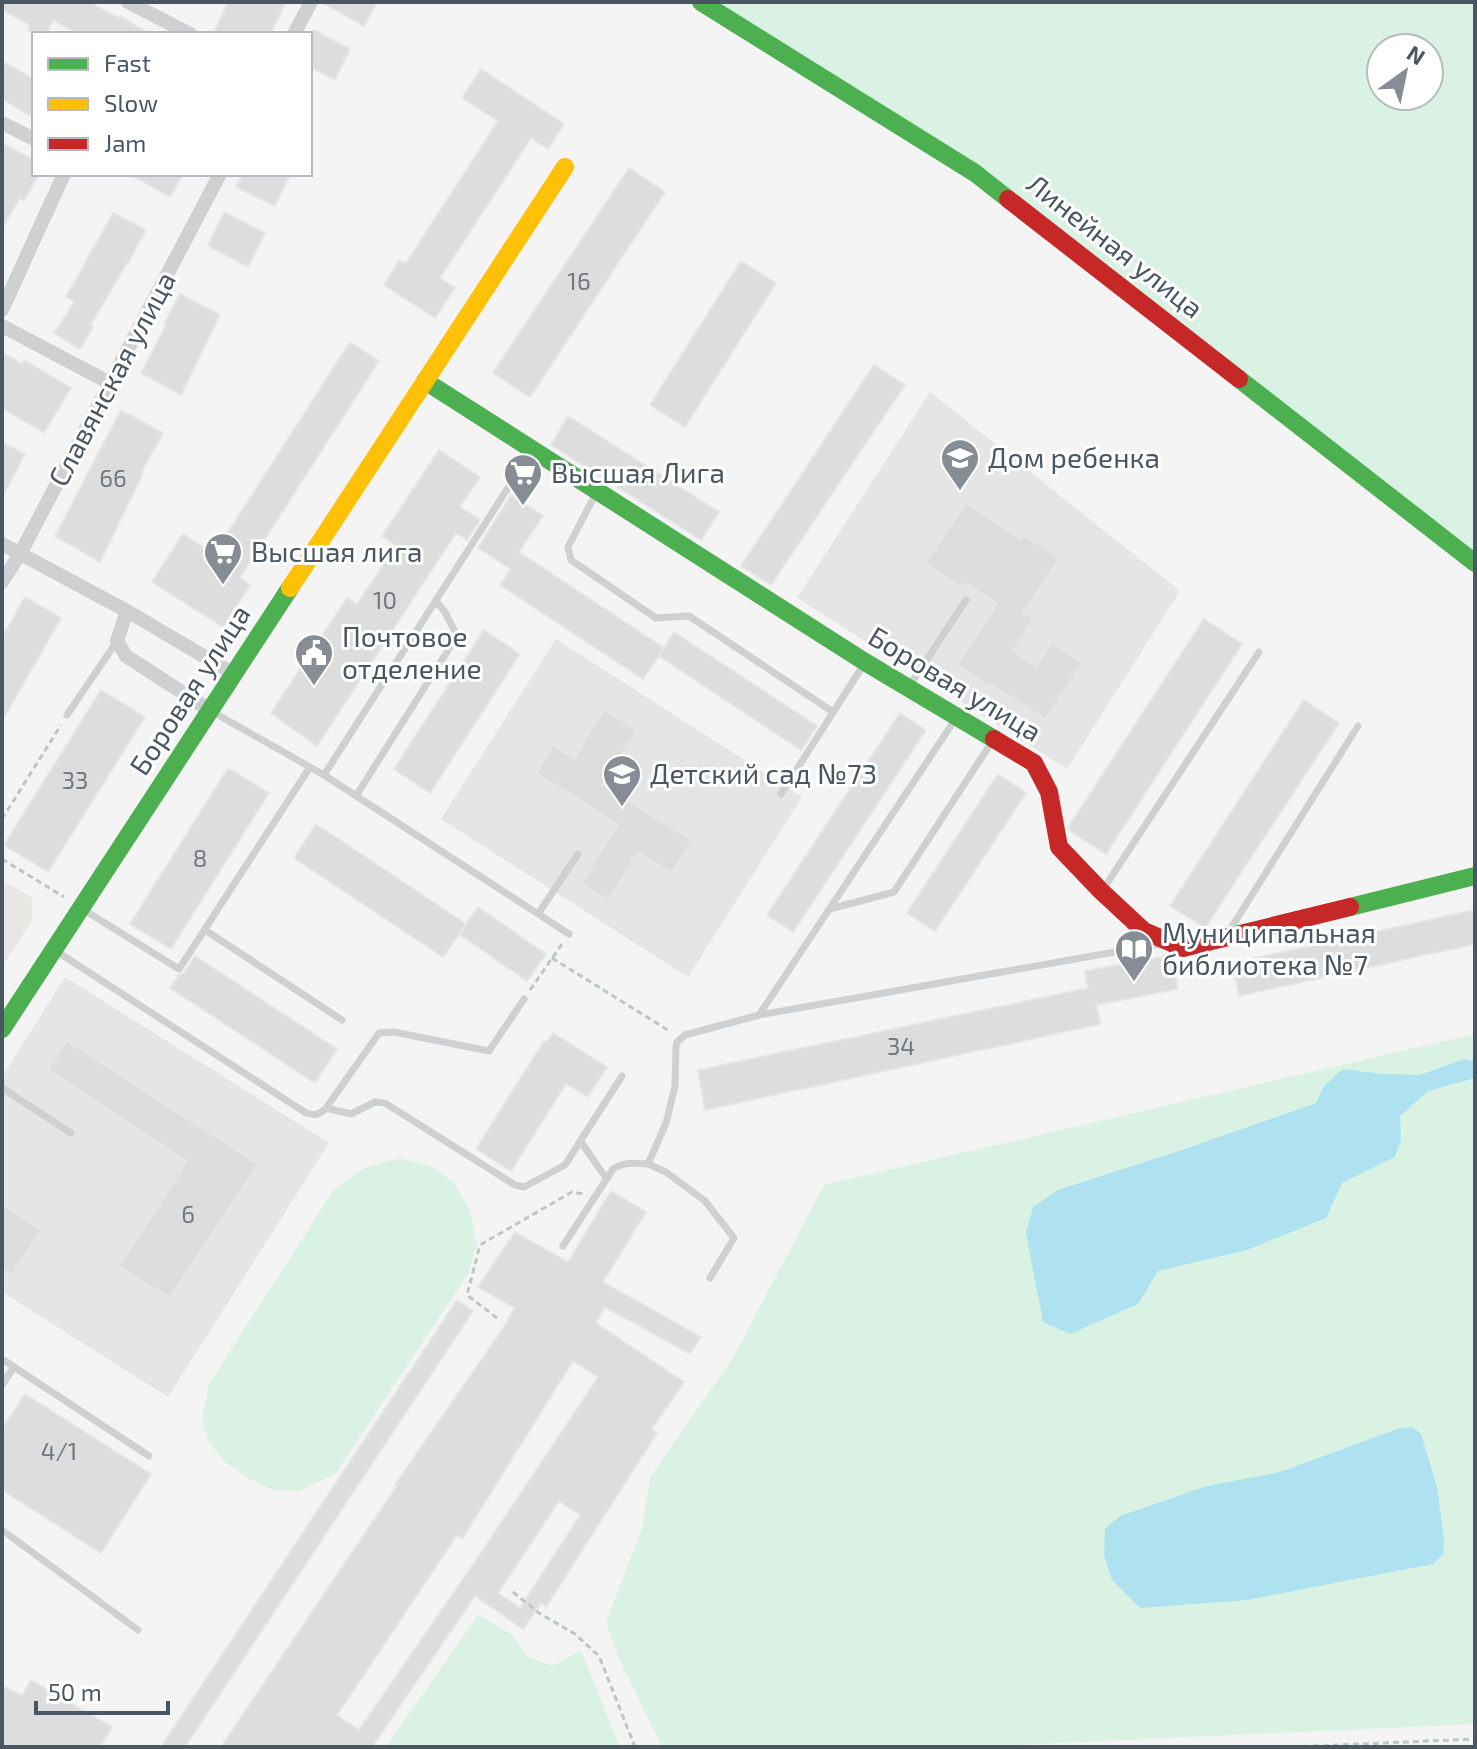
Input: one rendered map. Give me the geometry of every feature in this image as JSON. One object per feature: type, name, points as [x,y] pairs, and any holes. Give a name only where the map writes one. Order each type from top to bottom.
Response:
[{"type":"street","points":[[128,2],[186,32]]},
{"type":"street","points":[[295,32],[311,2]]},
{"type":"street","name":"Линейная улица","points":[[701,2],[975,173],[1475,563]]},
{"type":"street","points":[[2,123],[32,138]]},
{"type":"street","name":"Боровая улица","points":[[2,1029],[565,167]]},
{"type":"street","points":[[2,310],[63,176]]},
{"type":"street","name":"Славянская улица","points":[[2,582],[20,554],[219,176]]},
{"type":"street","points":[[2,326],[110,383]]},
{"type":"street","name":"Боровая улица","points":[[425,381],[865,662],[1034,763],[1049,792],[1059,847],[1144,931],[1183,948],[1475,876]]},
{"type":"street","points":[[2,544],[127,611],[234,674]]},
{"type":"street","points":[[127,611],[117,641],[126,656],[211,711]]},
{"type":"lane","points":[[324,775],[532,450]]},
{"type":"lane","points":[[597,491],[568,547],[571,560],[656,618],[689,616],[833,712]]},
{"type":"lane","points":[[909,687],[966,600]]},
{"type":"lane","points":[[356,796],[457,636],[436,601]]},
{"type":"lane","points":[[67,715],[117,641]]},
{"type":"lane","points":[[1101,891],[1259,652]]},
{"type":"lane","points":[[781,794],[865,662]]},
{"type":"lane","points":[[211,711],[324,775],[569,934]]},
{"type":"lane","points":[[759,1015],[957,716]]},
{"type":"lane","points":[[1224,938],[1358,726]]},
{"type":"lane","points":[[829,909],[894,892],[994,738]]},
{"type":"lane","points":[[81,908],[179,969],[310,767]]},
{"type":"lane","points":[[538,914],[578,854]]},
{"type":"lane","points":[[205,930],[342,1020]]},
{"type":"lane","points":[[648,1164],[666,1123],[675,1086],[676,1047],[681,1038],[759,1015],[1170,942]]},
{"type":"lane","points":[[54,949],[313,1115],[320,1114],[326,1108],[379,1033],[394,1032],[489,1051],[524,999]]},
{"type":"lane","points":[[326,1108],[351,1114],[375,1102],[385,1103],[519,1187],[528,1186],[565,1165],[622,1076]]},
{"type":"lane","points":[[2,1088],[71,1133]]},
{"type":"lane","points":[[581,1142],[606,1178]]},
{"type":"lane","points":[[563,1246],[613,1169],[631,1162],[648,1164],[666,1172],[705,1201],[734,1238],[710,1278]]},
{"type":"lane","points":[[2,1359],[149,1456]]},
{"type":"lane","points":[[2,1385],[14,1367]]},
{"type":"lane","points":[[2,1530],[138,1630]]},
{"type":"path","points":[[2,819],[67,715]]},
{"type":"path","points":[[2,859],[81,908]]},
{"type":"path","points":[[524,999],[569,934]]},
{"type":"path","points":[[552,958],[681,1038]]},
{"type":"path","points":[[497,1318],[467,1295],[480,1245],[572,1192],[595,1195]]},
{"type":"path","points":[[513,1592],[539,1613],[575,1634],[599,1656],[635,1747]]},
{"type":"path","points":[[1293,1747],[1475,1739]]},
{"type":"shaded area","name":"Дом ребенка","points":[[930,392],[1180,591],[1067,769],[797,598]]},
{"type":"shaded area","name":"Детский сад №73","points":[[556,639],[802,797],[688,977],[441,819]]},
{"type":"shaded area","points":[[2,881],[32,897],[32,920],[2,967]]},
{"type":"shaded area","points":[[65,977],[329,1143],[168,1397],[2,1292],[2,1077]]},
{"type":"green space","points":[[701,2],[1475,2],[1475,563],[975,173]]},
{"type":"green space","points":[[1475,1034],[1475,1724],[975,1747],[662,1747],[617,1654],[606,1622],[642,1529],[650,1477],[733,1358],[824,1185]]},
{"type":"green space","points":[[400,1158],[431,1166],[453,1182],[470,1210],[477,1244],[468,1274],[335,1474],[299,1491],[273,1490],[225,1462],[208,1441],[202,1420],[209,1384],[333,1191],[364,1168]]},
{"type":"green space","points":[[478,1615],[513,1635],[526,1656],[552,1666],[581,1651],[620,1747],[386,1747]]},
{"type":"water","points":[[1464,1059],[1475,1061],[1475,1078],[1428,1091],[1400,1116],[1401,1140],[1395,1157],[1342,1183],[1326,1218],[1247,1250],[1158,1271],[1138,1304],[1070,1334],[1043,1322],[1026,1233],[1033,1207],[1058,1190],[1316,1103],[1324,1086],[1343,1069],[1420,1075]]},
{"type":"water","points":[[1412,1427],[1421,1434],[1437,1487],[1444,1540],[1443,1554],[1433,1564],[1247,1600],[1140,1608],[1112,1580],[1104,1555],[1105,1529],[1120,1516],[1207,1486],[1280,1472],[1400,1428]]},
{"type":"building","points":[[2,2],[89,2],[147,32],[74,32],[53,20],[47,32],[32,32],[28,30],[30,25],[2,10]]},
{"type":"building","points":[[228,2],[286,2],[271,32],[214,32]]},
{"type":"building","points":[[321,2],[377,2],[364,26]]},
{"type":"building","points":[[314,30],[350,49],[335,80],[312,68]]},
{"type":"building","points":[[2,61],[32,78],[32,117],[2,99]]},
{"type":"building","points":[[481,69],[564,124],[548,149],[531,138],[440,278],[455,288],[435,318],[384,285],[399,261],[406,263],[498,121],[462,98]]},
{"type":"building","points":[[2,143],[32,159],[32,176],[38,176],[24,201],[20,198],[2,229]]},
{"type":"building","points":[[629,168],[665,192],[530,397],[493,373]]},
{"type":"building","points":[[133,176],[182,176],[170,197]]},
{"type":"building","points":[[242,176],[289,176],[275,206],[236,187]]},
{"type":"building","points":[[224,212],[265,233],[248,267],[208,246]]},
{"type":"building","points":[[113,213],[146,230],[90,326],[93,327],[80,349],[54,333],[74,302],[66,297]]},
{"type":"building","points":[[741,261],[776,283],[685,427],[650,405]]},
{"type":"building","points":[[180,294],[220,315],[181,395],[141,373]]},
{"type":"building","points":[[350,342],[379,361],[240,578],[250,585],[223,627],[152,582],[183,534],[214,554]]},
{"type":"building","points":[[2,352],[22,364],[24,360],[71,388],[44,433],[2,408]]},
{"type":"building","points":[[874,365],[905,385],[771,585],[741,566]]},
{"type":"building","points":[[121,410],[163,433],[100,562],[55,536]]},
{"type":"building","points":[[568,416],[719,512],[701,540],[551,445]]},
{"type":"building","points":[[2,442],[25,454],[2,498]]},
{"type":"building","points":[[439,450],[480,477],[460,507],[480,520],[467,540],[456,533],[317,746],[271,713],[347,598],[357,604],[396,546],[382,536]]},
{"type":"building","points":[[511,495],[543,516],[519,552],[664,648],[643,679],[500,585],[511,569],[478,548]]},
{"type":"building","points":[[966,502],[1021,539],[1024,535],[1059,558],[1023,613],[1033,620],[1013,651],[1036,666],[1052,643],[1082,663],[1045,719],[957,665],[997,604],[965,583],[962,588],[925,563]]},
{"type":"building","points":[[25,597],[61,618],[2,721],[2,637]]},
{"type":"building","points":[[1204,619],[1242,644],[1106,854],[1070,831],[1069,826]]},
{"type":"building","points":[[484,630],[520,654],[430,793],[394,769]]},
{"type":"building","points":[[674,632],[817,726],[801,750],[659,656]]},
{"type":"building","points":[[101,690],[145,717],[48,872],[4,845]]},
{"type":"building","points":[[1304,700],[1339,723],[1205,928],[1170,906]]},
{"type":"building","points":[[604,709],[637,730],[602,785],[692,840],[672,873],[638,852],[608,900],[581,884],[618,824],[536,773],[553,745],[574,758]]},
{"type":"building","points":[[900,713],[926,730],[793,932],[767,915]]},
{"type":"building","points":[[228,768],[269,793],[171,949],[130,924]]},
{"type":"building","points":[[998,774],[1026,793],[935,931],[907,913]]},
{"type":"building","points":[[316,824],[466,924],[443,957],[294,858]]},
{"type":"building","points":[[478,907],[546,954],[527,981],[459,934]]},
{"type":"building","points":[[1475,910],[1475,944],[1239,996],[1232,963]]},
{"type":"building","points":[[195,956],[337,1049],[315,1083],[170,988]]},
{"type":"building","points":[[1165,956],[1171,958],[1178,989],[1096,1005],[1101,1024],[705,1110],[698,1070],[1088,988],[1085,971]]},
{"type":"building","points":[[553,1033],[607,1067],[588,1097],[566,1084],[511,1171],[476,1149],[544,1041],[547,1042]]},
{"type":"building","points":[[67,1041],[258,1164],[170,1298],[119,1266],[187,1161],[48,1070]]},
{"type":"building","points":[[611,1191],[646,1212],[603,1282],[701,1337],[690,1354],[605,1307],[596,1323],[684,1382],[652,1429],[657,1433],[546,1607],[541,1603],[523,1629],[475,1596],[372,1747],[221,1747],[508,1321],[515,1308],[478,1287],[515,1232],[568,1262]],"holes":[[[573,1361],[598,1377],[359,1730],[337,1715],[457,1535],[462,1539]],[[559,1501],[580,1515],[520,1608],[498,1593]]]},
{"type":"building","points":[[2,1204],[42,1230],[12,1275],[2,1268]]},
{"type":"building","points":[[457,1300],[473,1311],[185,1747],[161,1747]]},
{"type":"building","points":[[25,1394],[151,1474],[101,1553],[2,1490],[2,1429]]},
{"type":"building","points":[[31,1680],[112,1727],[100,1747],[2,1747],[2,1685],[22,1696]]},
{"type":"traffic: fast","points":[[701,2],[975,173],[1008,199]]},
{"type":"traffic: fast","points":[[1239,379],[1475,563]]},
{"type":"traffic: fast","points":[[425,381],[865,662],[994,739]]},
{"type":"traffic: fast","points":[[2,1029],[290,588]]},
{"type":"traffic: fast","points":[[1350,907],[1475,876]]},
{"type":"traffic: slow","points":[[290,588],[565,167]]},
{"type":"traffic: jam","points":[[1008,199],[1239,379]]},
{"type":"traffic: jam","points":[[994,739],[1034,763],[1049,792],[1059,847],[1144,931],[1183,948],[1350,907]]},
{"type":"place","name":"Дом ребенка","points":[[960,492]]},
{"type":"place","name":"Высшая Лига","points":[[523,507]]},
{"type":"place","name":"Высшая лига","points":[[223,586]]},
{"type":"place","name":"Почтовое отделение","points":[[314,687]]},
{"type":"place","name":"Детский сад №73","points":[[622,808]]},
{"type":"place","name":"Муниципальная библиотека №7","points":[[1134,983]]}]
